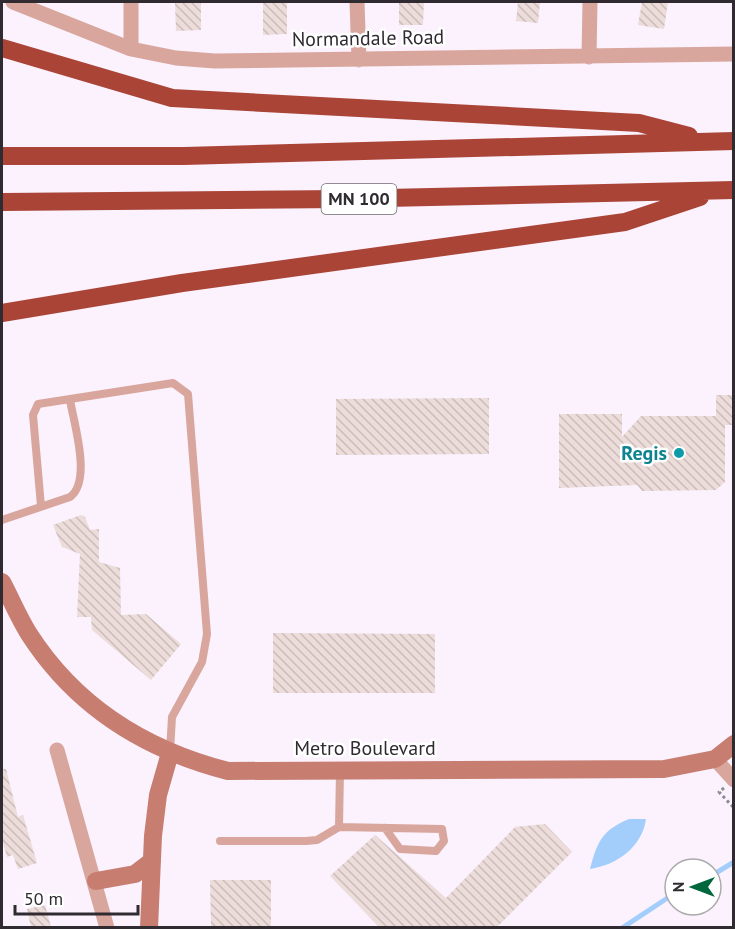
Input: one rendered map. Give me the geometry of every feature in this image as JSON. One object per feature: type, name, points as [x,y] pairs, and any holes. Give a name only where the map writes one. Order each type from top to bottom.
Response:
[{"type":"highway","points":[[2,48],[172,98],[639,123],[711,142]]},
{"type":"highway","points":[[2,156],[184,156],[734,141]]},
{"type":"highway","points":[[2,313],[182,283],[625,222],[725,190]]},
{"type":"highway","name":"MN 100","points":[[2,202],[353,199],[725,190]]},
{"type":"street","name":"Normandale Road","points":[[13,2],[130,49],[176,58],[215,61],[734,54]]},
{"type":"street","points":[[130,2],[130,49]]},
{"type":"street","points":[[357,2],[359,60]]},
{"type":"street","points":[[589,57],[590,2]]},
{"type":"street","name":"Metro Boulevard","points":[[2,582],[29,634],[56,671],[91,705],[128,732],[170,753],[228,771],[664,769],[715,759],[734,744]]},
{"type":"street","points":[[57,750],[96,881],[107,927]]},
{"type":"street","points":[[149,927],[158,795],[170,753]]},
{"type":"street","points":[[715,759],[734,780]]},
{"type":"street","points":[[96,881],[135,874],[152,861]]},
{"type":"lane","points":[[41,507],[33,415],[38,404],[173,383],[188,394],[207,634],[202,662],[172,717],[170,753]]},
{"type":"lane","points":[[2,520],[77,492],[82,476],[70,400]]},
{"type":"lane","points":[[339,827],[340,771]]},
{"type":"lane","points":[[220,841],[306,842],[317,840],[339,827],[442,829],[444,841],[436,851],[400,849],[384,828]]},
{"type":"water","points":[[629,819],[646,819],[644,829],[634,846],[619,859],[590,869],[595,851],[602,838],[612,828]]},
{"type":"building","points":[[175,2],[201,2],[201,30],[176,31]]},
{"type":"building","points":[[263,2],[287,2],[287,34],[263,35]]},
{"type":"building","points":[[399,2],[424,2],[423,25],[399,25]]},
{"type":"building","points":[[518,2],[540,2],[538,23],[516,21]]},
{"type":"building","points":[[642,2],[668,2],[664,29],[638,25]]},
{"type":"building","points":[[716,395],[734,395],[734,425],[725,425],[725,482],[716,490],[642,491],[637,485],[559,488],[559,414],[622,414],[622,437],[641,416],[716,416]]},
{"type":"building","points":[[489,398],[489,454],[336,455],[336,399]]},
{"type":"building","points":[[81,515],[85,517],[90,530],[99,529],[99,562],[120,568],[121,615],[146,614],[181,644],[151,680],[92,630],[91,617],[77,617],[80,554],[62,547],[53,525]]},
{"type":"building","points":[[273,633],[435,634],[435,693],[273,693]]},
{"type":"building","points":[[2,769],[6,769],[18,817],[23,815],[37,863],[18,869],[13,855],[7,857],[2,839]]},
{"type":"building","points":[[545,824],[572,852],[497,927],[379,927],[330,876],[375,835],[446,898],[515,827]]},
{"type":"building","points":[[210,880],[271,880],[271,927],[211,927]]},
{"type":"building","points":[[45,905],[51,927],[31,927],[27,909]]},
{"type":"waterway","points":[[723,869],[734,862]]},
{"type":"waterway","points":[[622,928],[663,901]]},
{"type":"place","name":"Regis","points":[[679,453]]}]
